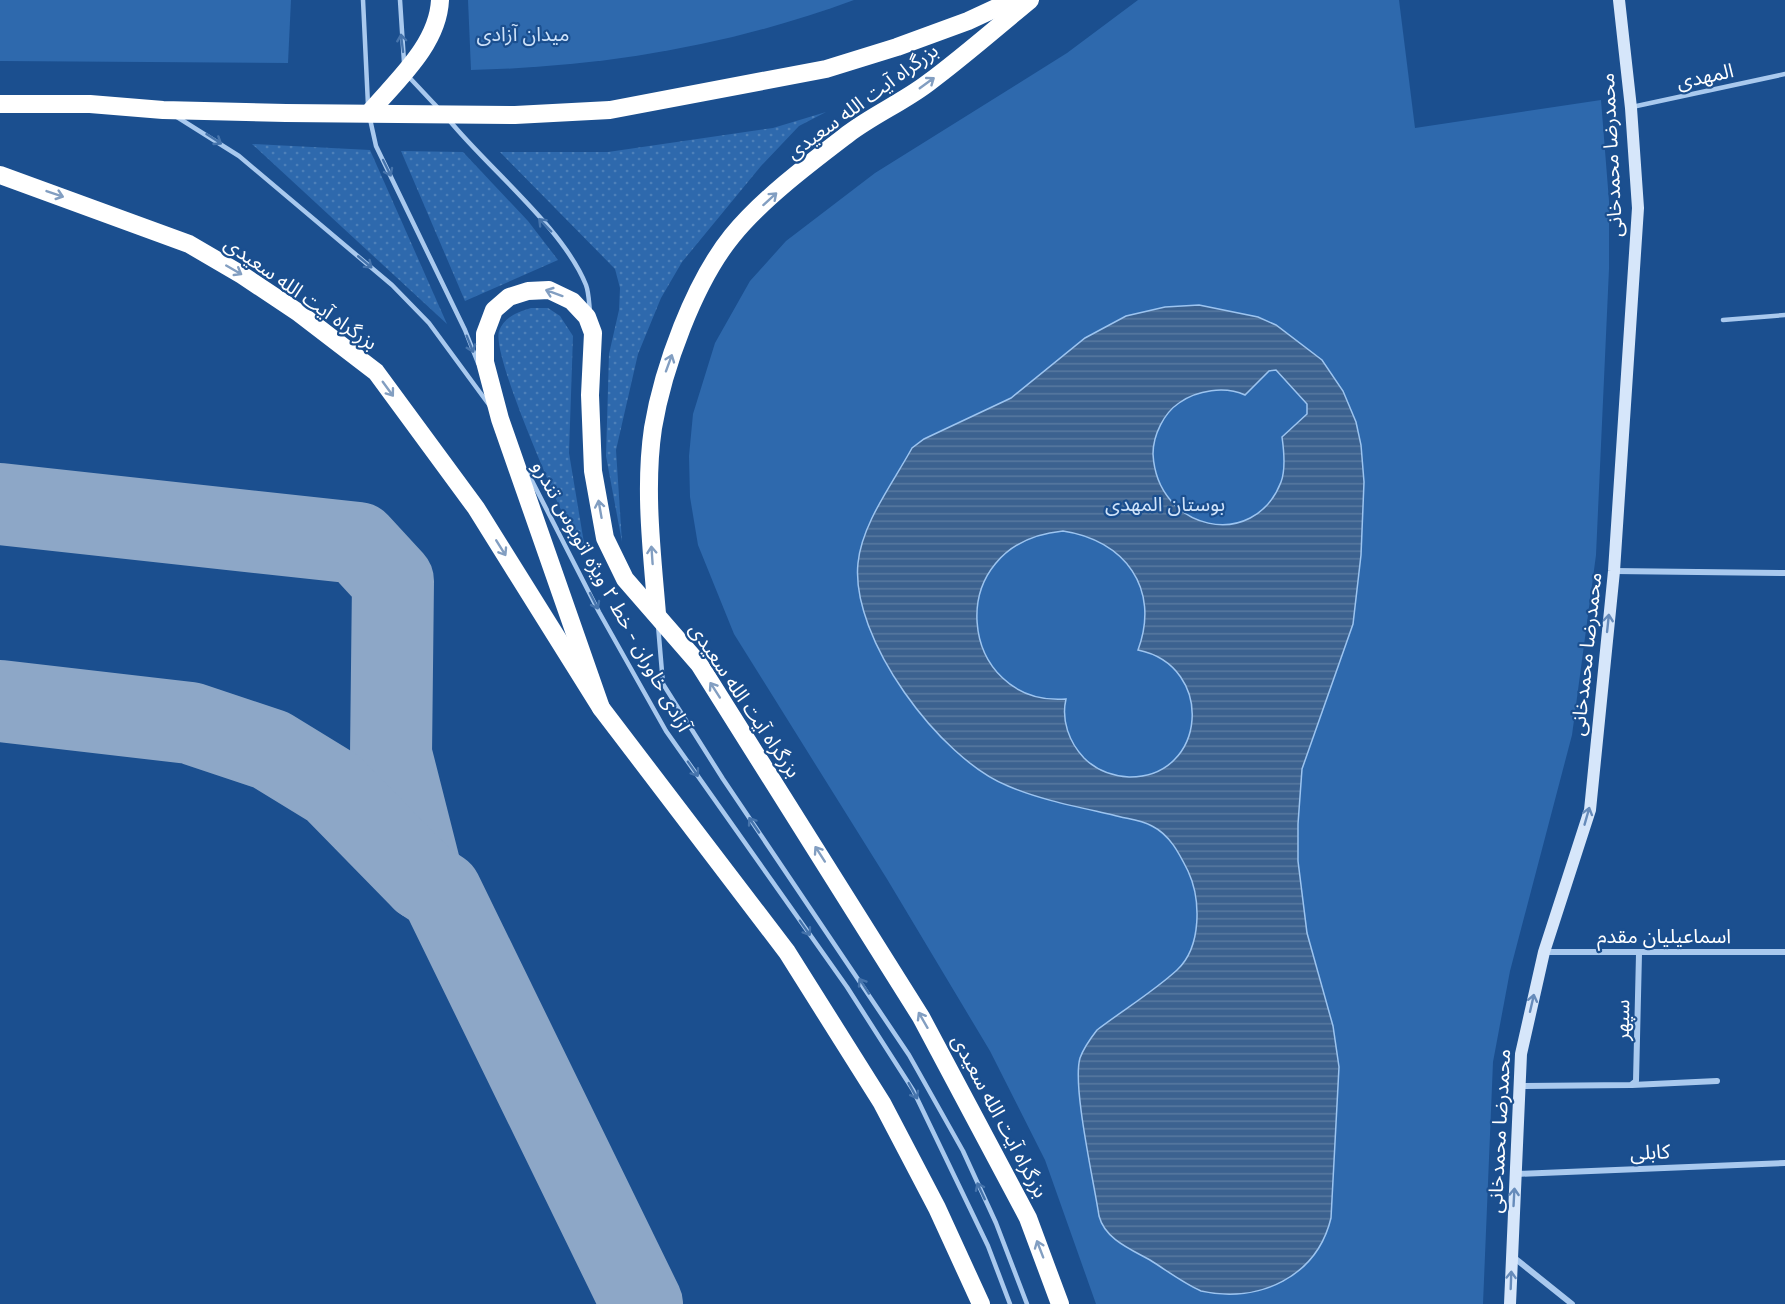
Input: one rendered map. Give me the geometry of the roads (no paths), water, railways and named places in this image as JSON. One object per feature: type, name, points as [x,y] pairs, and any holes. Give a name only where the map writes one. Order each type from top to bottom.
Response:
[{"type":"highway","points":[[369,113],[406,74],[439,16],[440,0]]},
{"type":"highway","points":[[0,104],[90,104],[163,110],[444,114],[535,114],[610,110],[826,69],[897,47],[968,21],[1013,0]]},
{"type":"highway","name":"بزرگراه آیت الله سعیدی","points":[[1030,0],[927,84],[849,134],[769,200],[732,236],[707,276],[676,343],[662,382],[653,430],[649,485],[657,614],[699,664],[921,1017],[1028,1218],[1060,1304]]},
{"type":"highway","name":"بزرگراه آیت الله سعیدی","points":[[0,175],[96,208],[189,244],[261,288],[376,372],[476,508],[601,708],[787,952],[882,1102],[937,1208],[981,1304]]},
{"type":"highway","points":[[601,708],[500,419],[485,362],[485,334],[494,310],[509,297],[528,291],[549,290],[572,301],[587,317],[593,333],[590,395],[593,471],[605,538],[625,579],[657,614]]},
{"type":"street","name":"محمدرضا محمدخانی","points":[[1510,1304],[1521,1054],[1544,952],[1590,810],[1614,571],[1638,208],[1631,108],[1618,0]]},
{"type":"street","points":[[1614,571],[1785,573]]},
{"type":"street","name":"اسماعیلیان مقدم","points":[[1544,952],[1639,954],[1785,952]]},
{"type":"street","name":"سپهر","points":[[1631,1084],[1636,1081],[1638,1072],[1639,954]]},
{"type":"street","points":[[1518,1086],[1717,1081]]},
{"type":"street","name":"کابلی","points":[[1516,1174],[1785,1163]]},
{"type":"street","points":[[1512,1255],[1572,1304]]},
{"type":"lane","points":[[363,0],[369,113],[376,146],[465,330],[500,419]]},
{"type":"lane","points":[[400,0],[406,74],[444,114],[474,151],[555,235],[587,286],[593,333]]},
{"type":"lane","name":"المهدی","points":[[1631,108],[1785,74]]},
{"type":"lane","name":"آزادی خاوران - خط ۲ ویژه اتوبوس تندرو","points":[[163,110],[239,156],[392,285],[429,323],[459,367],[500,419],[599,612],[666,731],[847,987],[912,1090],[983,1236],[1010,1304]]},
{"type":"lane","points":[[1723,320],[1785,315]]},
{"type":"lane","name":"آزادی خاوران - خط ۲ ویژه اتوبوس تندرو","points":[[657,614],[663,684],[723,779],[909,1055],[963,1151],[996,1223],[1027,1304]]},
{"type":"park label","name":"میدان آزادی","points":[[523,34]]},
{"type":"park label","name":"بوستان المهدی","points":[[1165,504]]}]
